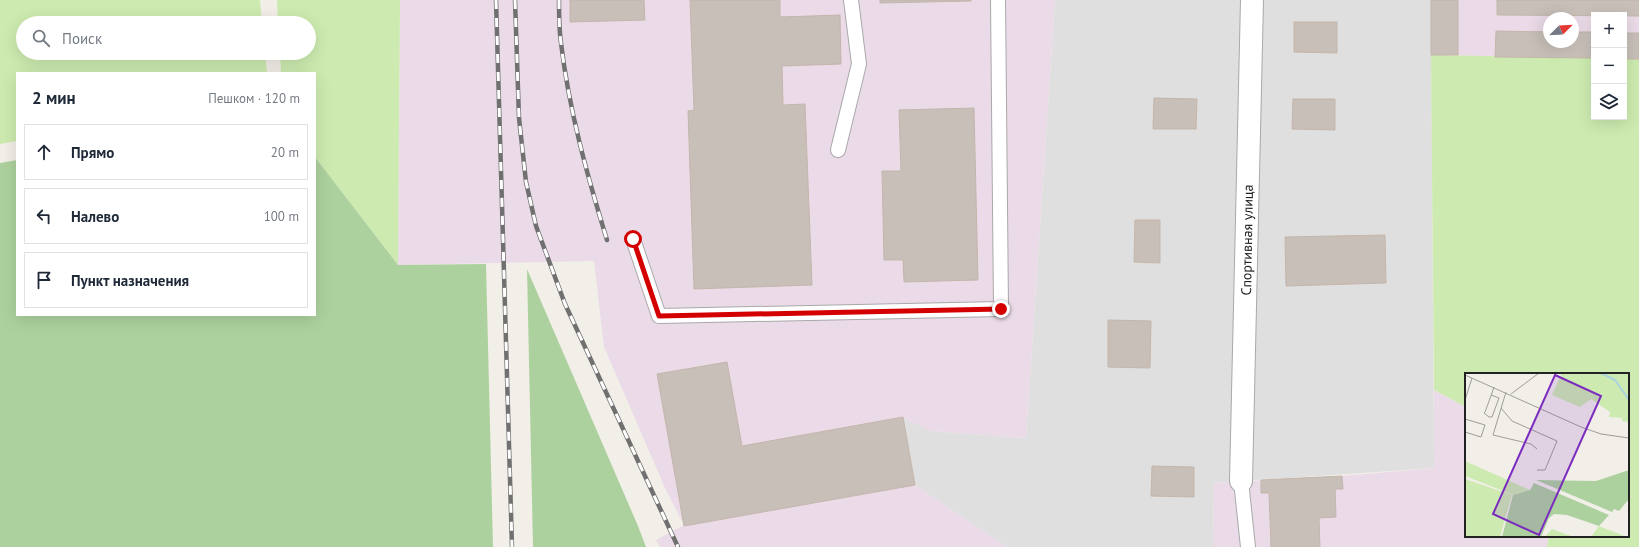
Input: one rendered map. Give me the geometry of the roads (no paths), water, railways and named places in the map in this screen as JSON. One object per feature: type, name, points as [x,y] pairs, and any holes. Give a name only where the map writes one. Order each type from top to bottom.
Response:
[{"type":"street","name":"Спортивная улица","points":[[1241,481],[1252,0]]},
{"type":"lane","points":[[838,150],[859,64],[851,0]]},
{"type":"lane","points":[[633,239],[659,316],[1001,309],[998,0]]},
{"type":"lane","points":[[1241,481],[1248,547]]},
{"type":"railway","points":[[496,0],[512,547]]},
{"type":"railway","points":[[515,0],[519,118],[526,182],[536,226],[565,304],[678,547]]},
{"type":"railway","points":[[559,0],[560,38],[564,68],[586,167],[607,240]]}]
